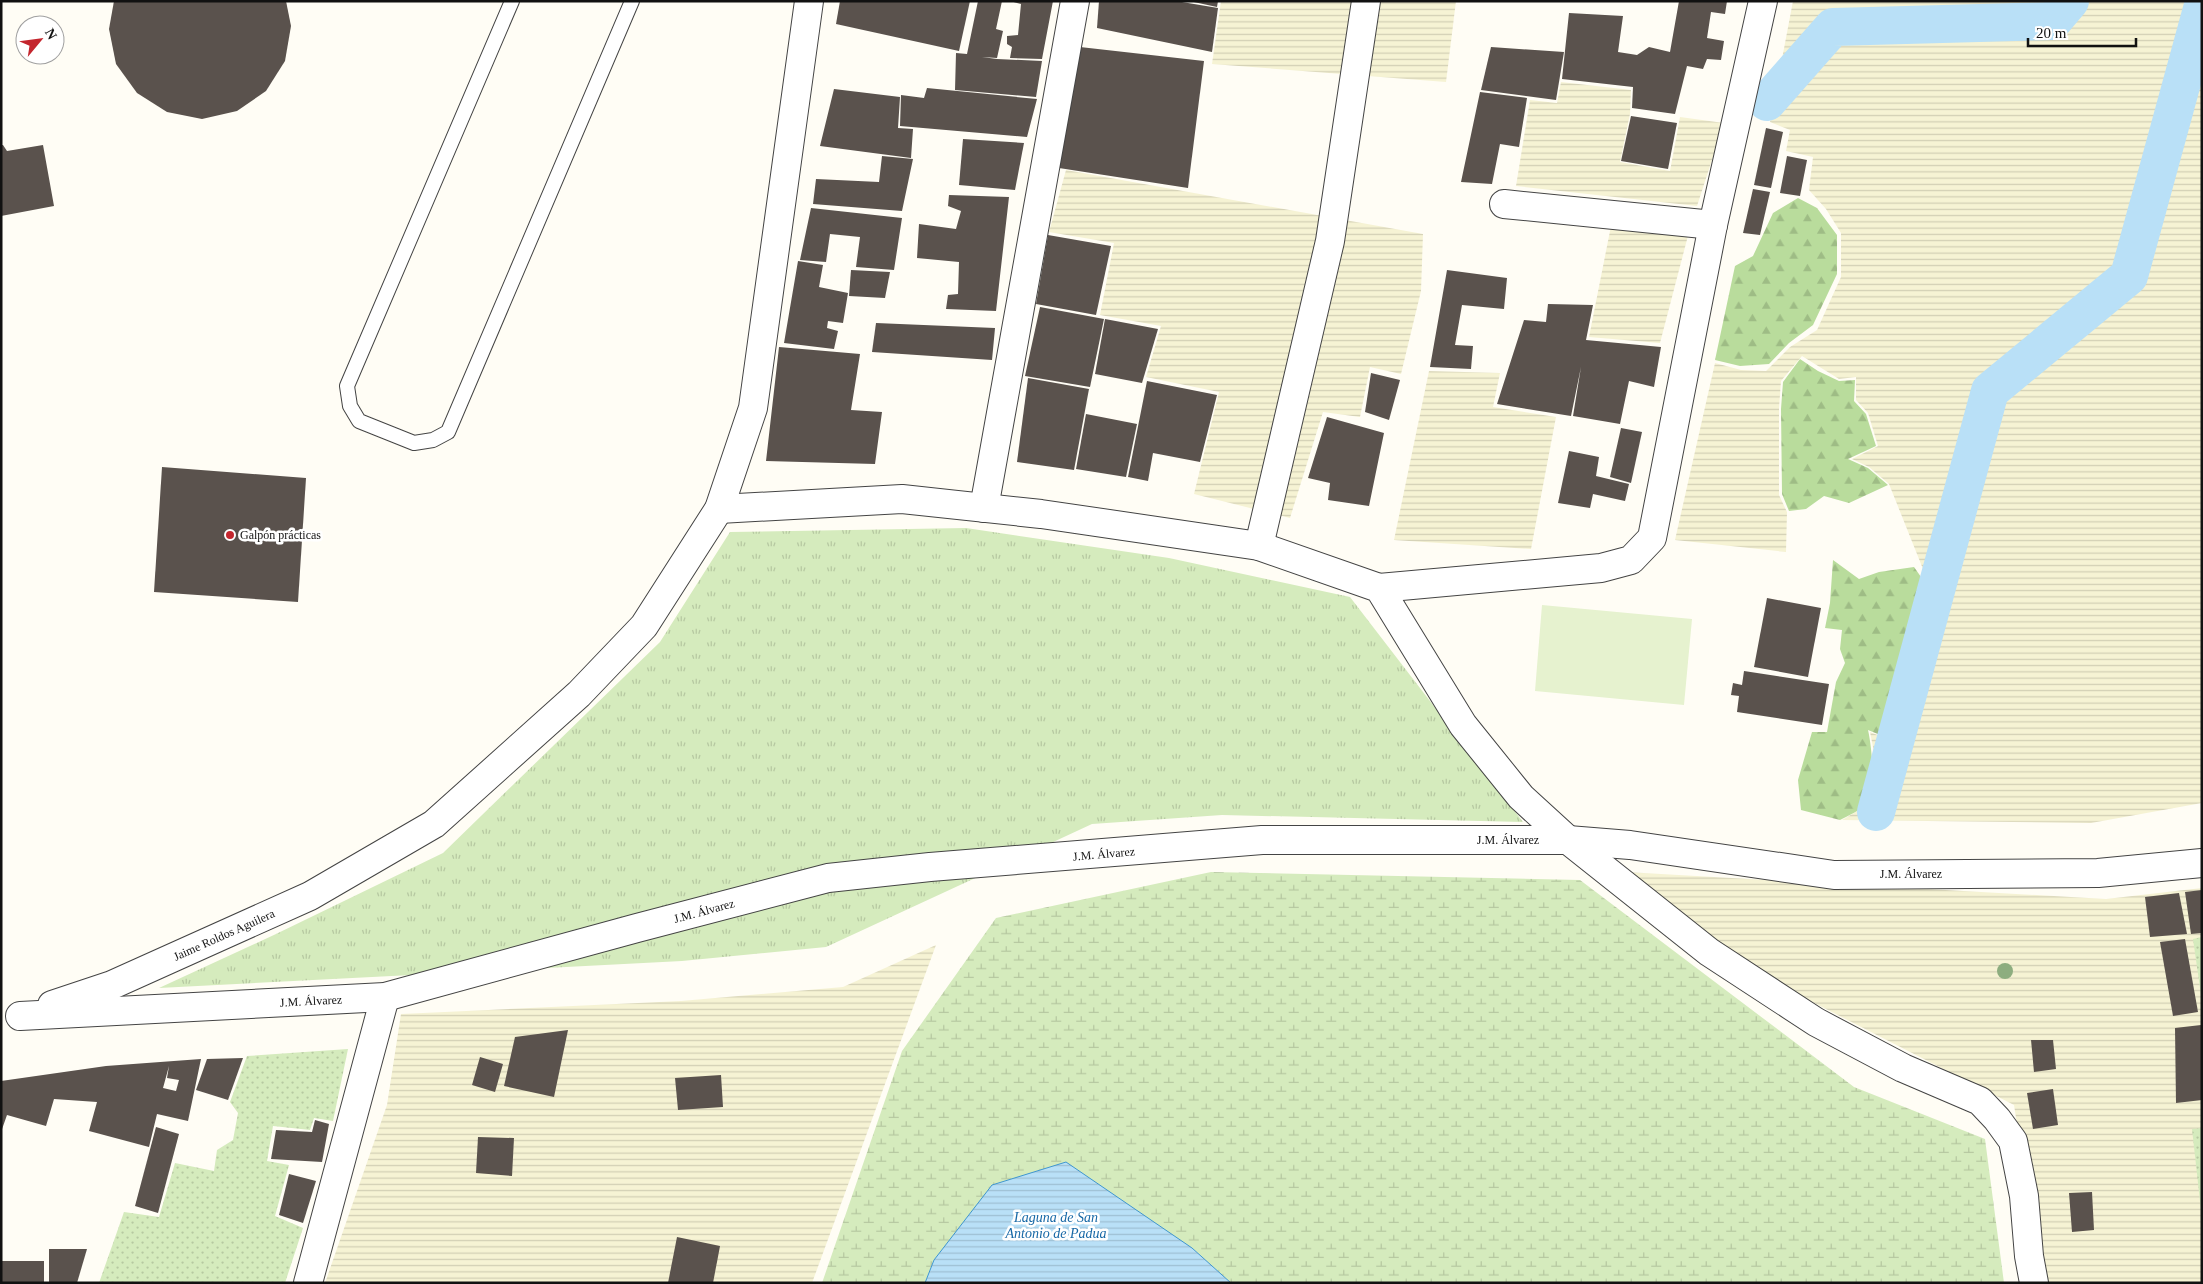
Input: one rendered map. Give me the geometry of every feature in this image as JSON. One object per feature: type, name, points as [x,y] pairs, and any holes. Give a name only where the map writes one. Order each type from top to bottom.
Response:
[{"type":"street","name":"Jaime Roldos Aguilera","points":[[10,1017],[112,985],[301,900],[434,824],[579,694],[644,626],[719,509],[753,408],[809,1]]},
{"type":"street","points":[[984,508],[1076,1]]},
{"type":"street","points":[[1259,546],[1330,241],[1366,1]]},
{"type":"street","points":[[719,509],[902,499],[1041,514],[1259,546],[1379,588],[1601,568],[1631,560],[1652,538],[1713,225],[1763,1]]},
{"type":"street","points":[[1504,204],[1713,225]]},
{"type":"street","points":[[1379,588],[1464,725],[1521,798],[1568,840],[1709,952],[1816,1022],[1903,1068],[1980,1101],[1997,1119],[2013,1142],[2024,1196],[2029,1256],[2034,1283]]},
{"type":"street","name":"J.M. Álvarez","points":[[10,1017],[385,998],[628,930],[828,878],[930,867],[1262,840],[1568,840],[1630,845],[1834,875],[2098,873],[2202,863]]},
{"type":"street","points":[[308,1283],[385,998]]},
{"type":"lane","points":[[512,1],[348,386],[350,406],[360,422],[414,443],[433,440],[448,432],[632,1]]},
{"type":"shaded area","points":[[1221,1],[1456,1],[1446,82],[1212,64]]},
{"type":"shaded area","points":[[1793,1],[2202,1],[2202,803],[2091,823],[1842,820],[1866,806],[1872,791],[1873,747],[1870,732],[1885,738],[1895,720],[1929,584],[1889,484],[1869,467],[1852,459],[1878,446],[1868,413],[1856,400],[1856,377],[1839,379],[1802,356],[1781,381],[1779,408],[1779,495],[1787,512],[1786,552],[1675,540],[1715,363],[1741,370],[1766,371],[1790,347],[1817,330],[1841,277],[1841,233],[1826,209],[1809,190],[1813,157],[1786,151],[1790,130],[1770,122]]},
{"type":"shaded area","points":[[1561,82],[1631,90],[1630,114],[1620,162],[1670,171],[1680,117],[1724,123],[1697,206],[1516,186],[1530,100],[1557,103]]},
{"type":"shaded area","points":[[1066,170],[1423,234],[1421,291],[1401,374],[1370,367],[1360,417],[1323,412],[1290,518],[1194,494],[1219,392],[1146,377],[1161,326],[1100,315],[1114,243],[1049,232]]},
{"type":"shaded area","points":[[1612,221],[1690,228],[1660,343],[1589,337]]},
{"type":"shaded area","points":[[1429,371],[1500,373],[1493,407],[1556,417],[1531,549],[1394,540]]},
{"type":"shaded area","points":[[1626,872],[2106,899],[2202,888],[2202,1283],[2043,1283],[2014,1105],[1773,982]]},
{"type":"shaded area","points":[[936,945],[812,1283],[325,1283],[387,1105],[401,1014],[681,1001],[843,987]]},
{"type":"green space","points":[[1798,198],[1817,208],[1837,235],[1837,274],[1813,325],[1789,343],[1769,364],[1740,366],[1715,360],[1735,266],[1753,256],[1773,213]]},
{"type":"green space","points":[[1800,359],[1818,371],[1839,381],[1855,380],[1854,401],[1866,414],[1876,446],[1848,459],[1868,468],[1888,485],[1849,503],[1824,496],[1806,509],[1789,511],[1782,494],[1781,409],[1783,382]]},
{"type":"green space","points":[[966,528],[1169,558],[1350,597],[1523,822],[1222,815],[1092,824],[826,947],[682,961],[159,988],[443,853],[660,642],[730,532]]},
{"type":"green space","points":[[1833,560],[1859,579],[1879,572],[1914,567],[1926,584],[1893,720],[1885,737],[1868,730],[1872,767],[1869,796],[1861,808],[1840,820],[1801,810],[1798,780],[1812,732],[1827,732],[1836,682],[1845,663],[1840,649],[1842,630],[1825,628],[1830,603]]},
{"type":"green space","points":[[1542,605],[1692,619],[1684,705],[1535,691]]},
{"type":"green space","points":[[1211,872],[1580,880],[1854,1087],[1985,1139],[2004,1283],[1231,1283],[1192,1248],[934,1260],[925,1283],[822,1283],[902,1051],[996,918]]},
{"type":"green space","points":[[2202,937],[2202,1002],[2193,939]]},
{"type":"green space","points":[[348,1049],[333,1121],[314,1118],[310,1130],[273,1126],[267,1161],[289,1165],[275,1216],[303,1228],[285,1283],[99,1283],[124,1212],[159,1217],[175,1163],[214,1171],[217,1150],[233,1140],[238,1113],[230,1102],[247,1056]]},
{"type":"green space","points":[[2202,1128],[2202,1219],[2192,1129]]},
{"type":"water","name":"Laguna de San Antonio de Padua","points":[[1066,1162],[1192,1248],[1231,1283],[925,1283],[934,1260],[992,1185]]},
{"type":"building","points":[[114,1],[286,1],[291,26],[285,61],[266,91],[237,111],[202,119],[167,112],[137,93],[116,64],[109,29]]},
{"type":"building","points":[[840,1],[970,1],[959,51],[836,24]]},
{"type":"building","points":[[978,1],[1002,1],[996,29],[1003,31],[997,58],[982,57],[997,59],[1042,61],[1036,97],[955,90],[956,53],[967,54]]},
{"type":"building","points":[[1010,1],[1053,1],[1042,59],[1010,58],[1012,47],[1007,44],[1007,36],[1018,35],[1021,4]]},
{"type":"building","points":[[1099,1],[1176,1],[1218,8],[1212,52],[1097,28]]},
{"type":"building","points":[[1189,1],[1218,1],[1217,7]]},
{"type":"building","points":[[1679,1],[1727,1],[1725,14],[1711,12],[1707,38],[1724,41],[1721,60],[1707,59],[1703,69],[1687,66],[1675,114],[1632,108],[1633,87],[1562,79],[1569,13],[1623,16],[1618,52],[1637,55],[1649,47],[1670,52]]},
{"type":"building","points":[[1080,47],[1204,61],[1188,188],[1059,168]]},
{"type":"building","points":[[1491,47],[1564,52],[1556,100],[1481,90]]},
{"type":"building","points":[[927,88],[1037,99],[1027,137],[900,126],[901,95],[924,98]]},
{"type":"building","points":[[834,89],[900,97],[898,128],[913,129],[911,158],[820,146]]},
{"type":"building","points":[[1480,92],[1527,98],[1519,147],[1500,144],[1492,184],[1461,182]]},
{"type":"building","points":[[1631,116],[1677,123],[1668,169],[1621,161]]},
{"type":"building","points":[[1766,128],[1783,132],[1771,188],[1754,185]]},
{"type":"building","points":[[963,139],[1024,143],[1015,190],[959,185]]},
{"type":"building","points":[[1,145],[7,151],[43,145],[54,206],[1,216]]},
{"type":"building","points":[[882,156],[913,159],[902,211],[813,204],[816,179],[879,182]]},
{"type":"building","points":[[1787,156],[1807,160],[1800,196],[1780,193]]},
{"type":"building","points":[[1753,189],[1770,192],[1760,235],[1743,233]]},
{"type":"building","points":[[949,195],[1009,197],[996,311],[946,309],[948,295],[958,294],[959,262],[917,258],[919,224],[956,229],[961,211],[948,206]]},
{"type":"building","points":[[811,208],[902,218],[894,270],[856,267],[860,237],[830,234],[826,262],[800,260]]},
{"type":"building","points":[[1048,235],[1111,246],[1096,315],[1036,304]]},
{"type":"building","points":[[798,261],[823,265],[819,287],[848,293],[843,323],[828,321],[827,328],[838,331],[834,349],[784,343]]},
{"type":"building","points":[[851,270],[890,272],[885,298],[849,296]]},
{"type":"building","points":[[1447,270],[1507,278],[1504,309],[1462,305],[1455,345],[1473,346],[1471,369],[1430,367]]},
{"type":"building","points":[[1548,304],[1593,305],[1586,340],[1661,347],[1654,387],[1629,381],[1620,424],[1573,416],[1581,367],[1571,416],[1497,404],[1524,320],[1546,322]]},
{"type":"building","points":[[1040,307],[1104,319],[1090,387],[1025,376]]},
{"type":"building","points":[[1105,319],[1158,329],[1142,383],[1095,374]]},
{"type":"building","points":[[876,323],[995,328],[992,360],[872,352]]},
{"type":"building","points":[[779,347],[860,354],[851,410],[882,412],[875,464],[766,461]]},
{"type":"building","points":[[1371,373],[1400,380],[1389,420],[1365,412]]},
{"type":"building","points":[[1028,378],[1089,389],[1074,470],[1017,462]]},
{"type":"building","points":[[1147,381],[1217,395],[1200,462],[1153,453],[1148,481],[1128,477]]},
{"type":"building","points":[[1086,414],[1137,424],[1126,477],[1076,469]]},
{"type":"building","points":[[1327,417],[1384,433],[1369,506],[1328,500],[1330,483],[1308,478]]},
{"type":"building","points":[[1621,428],[1642,432],[1631,483],[1610,477]]},
{"type":"building","points":[[1569,451],[1599,457],[1596,476],[1629,484],[1625,501],[1593,494],[1590,508],[1558,503]]},
{"type":"building","name":"Galpón prácticas","points":[[162,467],[306,478],[298,602],[154,592]]},
{"type":"building","points":[[1767,598],[1821,608],[1808,677],[1754,667]]},
{"type":"building","points":[[1744,671],[1829,684],[1822,725],[1737,712],[1739,696],[1731,695],[1733,683],[1742,685]]},
{"type":"building","points":[[2202,890],[2202,933],[2191,934],[2185,892]]},
{"type":"building","points":[[2179,893],[2187,934],[2150,937],[2145,897]]},
{"type":"building","points":[[2185,939],[2198,1012],[2173,1016],[2160,942]]},
{"type":"building","points":[[2201,1025],[2202,1100],[2176,1103],[2175,1028]]},
{"type":"building","points":[[568,1030],[554,1097],[504,1086],[515,1037]]},
{"type":"building","points":[[2031,1040],[2053,1040],[2056,1069],[2034,1072]]},
{"type":"building","points":[[480,1057],[503,1064],[495,1092],[472,1085]]},
{"type":"building","points":[[243,1058],[228,1100],[196,1090],[207,1059]]},
{"type":"building","points":[[201,1059],[188,1121],[157,1114],[149,1147],[89,1131],[97,1102],[54,1099],[46,1126],[7,1115],[1,1132],[1,1081],[106,1066]],"holes":[[[169,1066],[167,1078],[179,1080],[176,1091],[163,1088]]]},
{"type":"building","points":[[721,1075],[723,1107],[678,1110],[675,1078]]},
{"type":"building","points":[[2053,1089],[2058,1125],[2033,1129],[2027,1093]]},
{"type":"building","points":[[315,1120],[329,1124],[322,1162],[271,1159],[276,1130],[312,1132]]},
{"type":"building","points":[[156,1127],[179,1134],[158,1213],[135,1206]]},
{"type":"building","points":[[478,1137],[514,1138],[512,1176],[476,1173]]},
{"type":"building","points":[[289,1174],[316,1181],[303,1223],[279,1215]]},
{"type":"building","points":[[2092,1192],[2094,1230],[2072,1232],[2069,1193]]},
{"type":"building","points":[[677,1237],[720,1246],[713,1283],[668,1283]]},
{"type":"building","points":[[49,1249],[87,1249],[77,1283],[49,1283]]},
{"type":"building","points":[[1,1261],[44,1261],[44,1283],[1,1283]]},
{"type":"waterway","points":[[1767,102],[1833,27],[2053,21],[2070,1]]},
{"type":"waterway","points":[[1876,812],[1990,391],[2129,276],[2202,9]]},
{"type":"place","name":"Galpón prácticas","points":[[230,535]]}]
